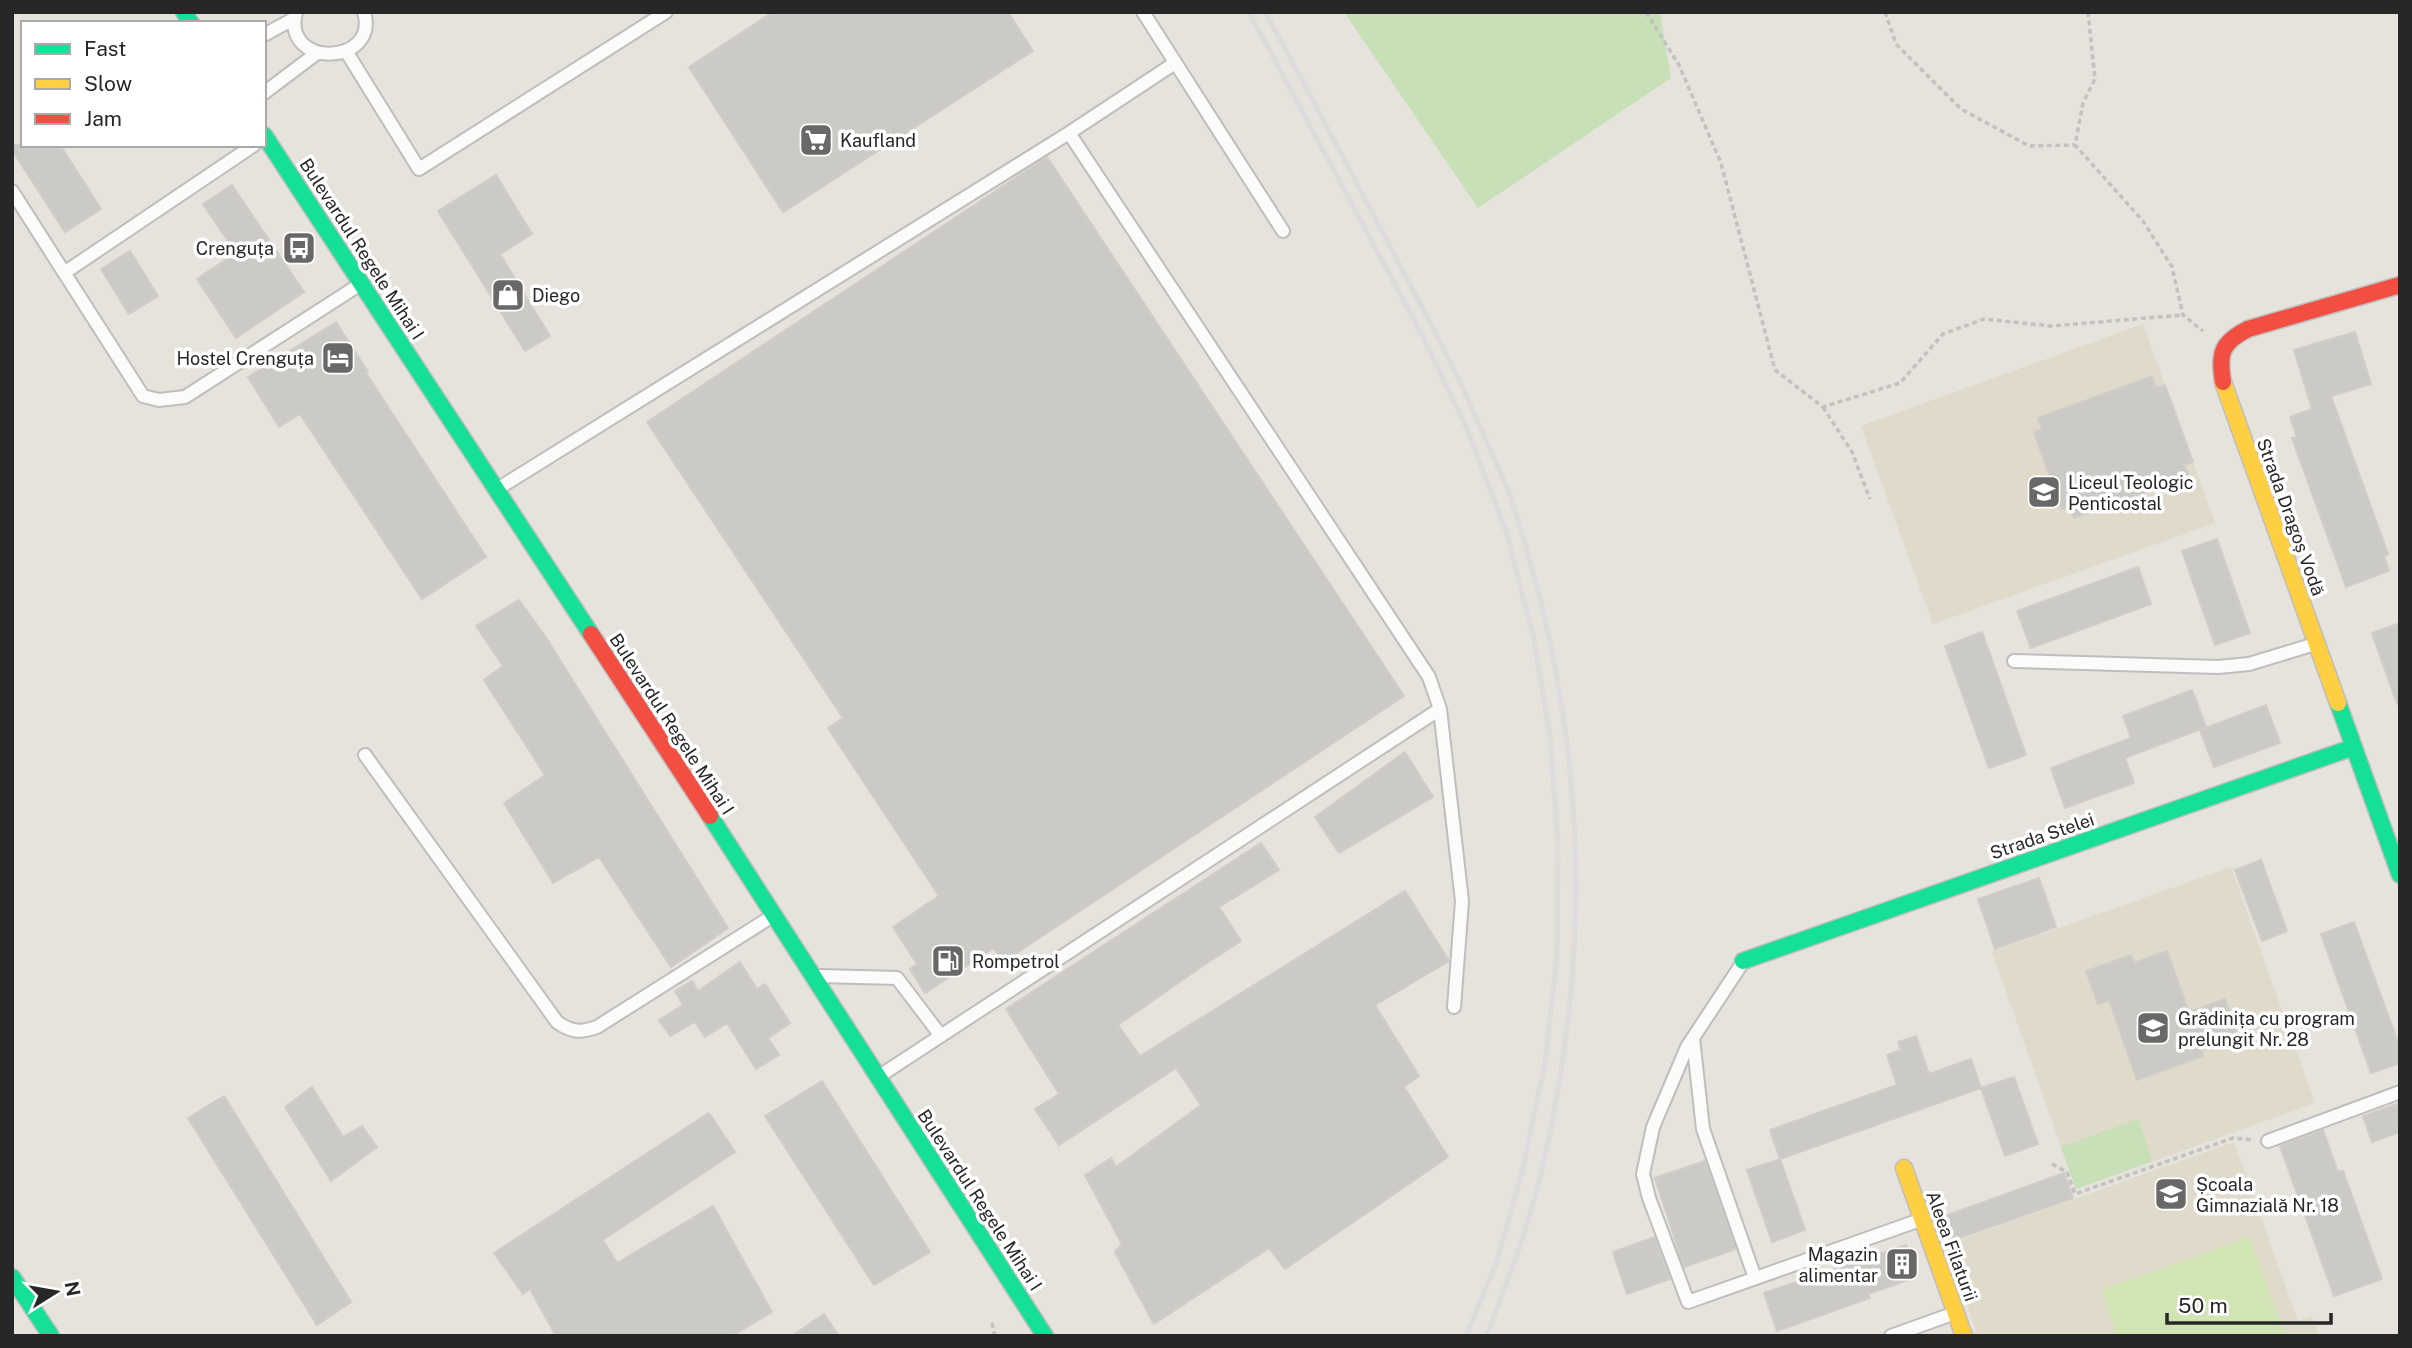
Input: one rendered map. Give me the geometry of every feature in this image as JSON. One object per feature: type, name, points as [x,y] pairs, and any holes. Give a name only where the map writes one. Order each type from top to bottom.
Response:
[{"type":"street","name":"Bulevardul Regele Mihai I","points":[[266,145],[361,283],[1045,1336]]},
{"type":"street","points":[[2223,348],[2232,336],[2248,329],[2400,285]]},
{"type":"street","name":"Strada Dragoș Vodă","points":[[2223,348],[2220,366],[2223,384],[2400,876]]},
{"type":"street","name":"Strada Stelei","points":[[1743,961],[2354,747]]},
{"type":"street","name":"Aleea Filaturii","points":[[1904,1168],[1964,1336]]},
{"type":"street","points":[[12,1277],[51,1336]]},
{"type":"lane","points":[[346,51],[419,169],[666,12]]},
{"type":"lane","points":[[1143,12],[1283,230]]},
{"type":"lane","points":[[266,34],[295,15],[297,33],[305,45],[317,53],[335,55],[351,49],[362,35],[368,14]]},
{"type":"lane","points":[[266,91],[317,53]]},
{"type":"lane","points":[[496,490],[1069,133],[1175,63]]},
{"type":"lane","points":[[1069,133],[1429,677],[1440,709],[1462,901],[1454,1007]]},
{"type":"lane","points":[[64,273],[250,147]]},
{"type":"lane","points":[[12,191],[143,396],[159,400],[185,397],[361,283]]},
{"type":"lane","points":[[2014,662],[2218,667],[2259,661],[2316,644]]},
{"type":"lane","points":[[878,1077],[1440,709]]},
{"type":"lane","points":[[365,755],[556,1022],[570,1031],[584,1032],[597,1027],[774,915]]},
{"type":"lane","points":[[1743,961],[1693,1038],[1653,1127],[1643,1174],[1649,1198],[1688,1302],[1922,1219]]},
{"type":"lane","points":[[813,976],[897,978],[941,1036]]},
{"type":"lane","points":[[1693,1038],[1703,1129],[1755,1278]]},
{"type":"lane","points":[[2268,1141],[2400,1093]]},
{"type":"lane","points":[[1891,1336],[1956,1313]]},
{"type":"path","points":[[1646,12],[1679,65],[1721,163],[1774,370],[1823,407],[1852,452],[1870,499]]},
{"type":"path","points":[[1885,12],[1896,44],[1961,109],[2029,146],[2075,145],[2143,221],[2172,267],[2183,315],[2223,348]]},
{"type":"path","points":[[2075,145],[2083,103],[2095,79],[2088,12]]},
{"type":"path","points":[[1823,407],[1900,383],[1943,334],[1984,319],[2050,326],[2183,315]]},
{"type":"path","points":[[2052,1164],[2067,1172],[2075,1194],[2233,1138],[2268,1141]]},
{"type":"path","points":[[992,1323],[995,1336]]},
{"type":"shaded area","name":"Liceul Teologic Penticostal","points":[[2143,324],[2215,523],[1933,624],[1861,426]]},
{"type":"shaded area","name":"Grădinița cu program prelungit Nr. 28","points":[[2231,867],[2315,1103],[2076,1189],[1992,952]]},
{"type":"shaded area","name":"Școala Gimnazială Nr. 18","points":[[2234,1142],[2298,1321],[2312,1316],[2319,1336],[1978,1336],[1946,1245]]},
{"type":"green space","points":[[1344,12],[1660,12],[1671,78],[1478,208]]},
{"type":"green space","points":[[2138,1119],[2153,1161],[2076,1189],[2061,1147]]},
{"type":"green space","points":[[2250,1237],[2285,1336],[2117,1336],[2101,1290]]},
{"type":"building","name":"Kaufland","points":[[773,12],[1008,12],[1033,51],[783,212],[689,67]]},
{"type":"building","points":[[12,145],[61,147],[101,209],[65,232],[12,150]]},
{"type":"building","points":[[1047,157],[1404,696],[1003,962],[994,948],[925,993],[910,969],[917,964],[893,927],[939,896],[828,728],[843,718],[647,422]]},
{"type":"building","name":"Diego","points":[[496,175],[532,234],[500,254],[550,336],[525,351],[438,211]]},
{"type":"building","points":[[232,185],[304,292],[236,338],[197,279],[236,253],[203,204]]},
{"type":"building","points":[[130,251],[158,296],[129,314],[101,269]]},
{"type":"building","points":[[336,322],[368,372],[366,373],[486,557],[422,599],[300,414],[279,427],[248,377]]},
{"type":"building","points":[[2355,332],[2371,384],[2331,396],[2388,554],[2384,556],[2389,571],[2346,587],[2292,438],[2297,437],[2290,417],[2312,409],[2294,350]]},
{"type":"building","points":[[2152,376],[2156,388],[2165,385],[2193,462],[2184,465],[2189,476],[2074,518],[2070,506],[2061,509],[2034,432],[2042,429],[2038,418]]},
{"type":"building","points":[[2217,539],[2250,633],[2215,645],[2182,551]]},
{"type":"building","points":[[2138,567],[2151,604],[2031,648],[2017,611]]},
{"type":"building","points":[[519,600],[545,636],[728,928],[671,967],[599,857],[553,883],[504,803],[545,775],[484,680],[503,666],[476,626]]},
{"type":"building","points":[[2400,623],[2400,704],[2397,704],[2372,633]]},
{"type":"building","points":[[1982,632],[2026,755],[1989,768],[1945,646]]},
{"type":"building","points":[[2192,690],[2206,727],[2125,758],[2134,783],[2065,808],[2051,768],[2131,738],[2123,716]]},
{"type":"building","points":[[2266,705],[2280,743],[2214,767],[2200,730]]},
{"type":"building","points":[[1405,752],[1433,797],[1339,853],[1315,817]]},
{"type":"building","points":[[1261,843],[1279,870],[1219,907],[1241,941],[1118,1025],[1140,1056],[1405,891],[1449,961],[1375,1005],[1419,1076],[1404,1087],[1448,1157],[1285,1269],[1269,1248],[1154,1324],[1115,1252],[1122,1244],[1085,1175],[1111,1158],[1116,1167],[1201,1105],[1176,1068],[1059,1145],[1035,1109],[1059,1094],[1006,1009]]},
{"type":"building","points":[[2261,860],[2287,931],[2262,941],[2235,870]]},
{"type":"building","points":[[2039,878],[2056,927],[1995,949],[1978,899]]},
{"type":"building","points":[[2354,922],[2400,1048],[2400,1063],[2371,1073],[2321,934]]},
{"type":"building","points":[[2167,951],[2189,1012],[2225,999],[2236,1032],[2200,1045],[2203,1056],[2137,1080],[2109,1000],[2098,1004],[2086,971],[2131,955],[2134,963]]},
{"type":"building","points":[[740,962],[757,989],[765,984],[790,1023],[768,1038],[779,1055],[756,1069],[727,1023],[705,1037],[695,1022],[670,1036],[659,1020],[683,1005],[675,991],[692,981],[698,991]]},
{"type":"building","points":[[1916,1036],[1929,1074],[1971,1059],[1981,1088],[1780,1159],[1770,1130],[1897,1085],[1887,1055],[1901,1050],[1898,1042]]},
{"type":"building","points":[[2014,1077],[2038,1144],[2005,1156],[1981,1088]]},
{"type":"building","points":[[822,1081],[930,1252],[874,1285],[765,1116]]},
{"type":"building","points":[[312,1087],[343,1137],[362,1126],[377,1147],[331,1181],[285,1107]]},
{"type":"building","points":[[224,1096],[351,1302],[317,1325],[188,1118]]},
{"type":"building","points":[[2400,1103],[2400,1132],[2372,1142],[2363,1116]]},
{"type":"building","points":[[709,1113],[735,1152],[603,1240],[617,1263],[713,1206],[772,1312],[732,1336],[556,1336],[530,1289],[523,1294],[494,1253]]},
{"type":"building","points":[[2323,1130],[2338,1172],[2343,1171],[2382,1279],[2334,1296],[2280,1146]]},
{"type":"building","points":[[1780,1159],[1805,1230],[1772,1242],[1747,1170]]},
{"type":"building","points":[[1705,1161],[1736,1249],[1684,1267],[1655,1178]]},
{"type":"building","points":[[2064,1173],[2073,1198],[1951,1241],[1942,1217]]},
{"type":"building","points":[[1654,1237],[1670,1279],[1627,1294],[1613,1252]]},
{"type":"building","points":[[1906,1245],[1917,1277],[1868,1294],[1870,1298],[1777,1331],[1764,1293]]},
{"type":"building","points":[[824,1314],[839,1336],[792,1336]]},
{"type":"railway","points":[[1249,12],[1422,335],[1467,429],[1506,531],[1533,635],[1550,737],[1558,842],[1557,957],[1545,1063],[1523,1168],[1497,1261],[1466,1336]]},
{"type":"railway","points":[[1265,12],[1426,314],[1476,417],[1510,496],[1535,580],[1554,663],[1567,747],[1574,830],[1575,914],[1570,998],[1559,1083],[1537,1190],[1486,1336]]},
{"type":"traffic: fast","points":[[184,12],[190,21]]},
{"type":"traffic: fast","points":[[266,138],[591,634]]},
{"type":"traffic: fast","points":[[2338,703],[2400,875]]},
{"type":"traffic: fast","points":[[1743,961],[2354,747]]},
{"type":"traffic: fast","points":[[710,816],[1045,1336]]},
{"type":"traffic: fast","points":[[12,1277],[51,1336]]},
{"type":"traffic: slow","points":[[2223,382],[2338,703]]},
{"type":"traffic: slow","points":[[1904,1168],[1964,1336]]},
{"type":"traffic: jam","points":[[2223,382],[2221,363],[2224,349],[2232,339],[2248,329],[2400,285]]},
{"type":"traffic: jam","points":[[591,634],[710,816]]},
{"type":"place","name":"Kaufland","points":[[816,140]]},
{"type":"place","name":"Crenguța","points":[[299,248]]},
{"type":"place","name":"Diego","points":[[508,295]]},
{"type":"place","name":"Hostel Crenguța","points":[[338,358]]},
{"type":"place","name":"Liceul Teologic Penticostal","points":[[2044,492]]},
{"type":"place","name":"Rompetrol","points":[[948,961]]},
{"type":"place","name":"Grădinița cu program prelungit Nr. 28","points":[[2153,1028]]},
{"type":"place","name":"Școala Gimnazială Nr. 18","points":[[2171,1194]]},
{"type":"place","name":"Magazin alimentar","points":[[1902,1264]]}]
